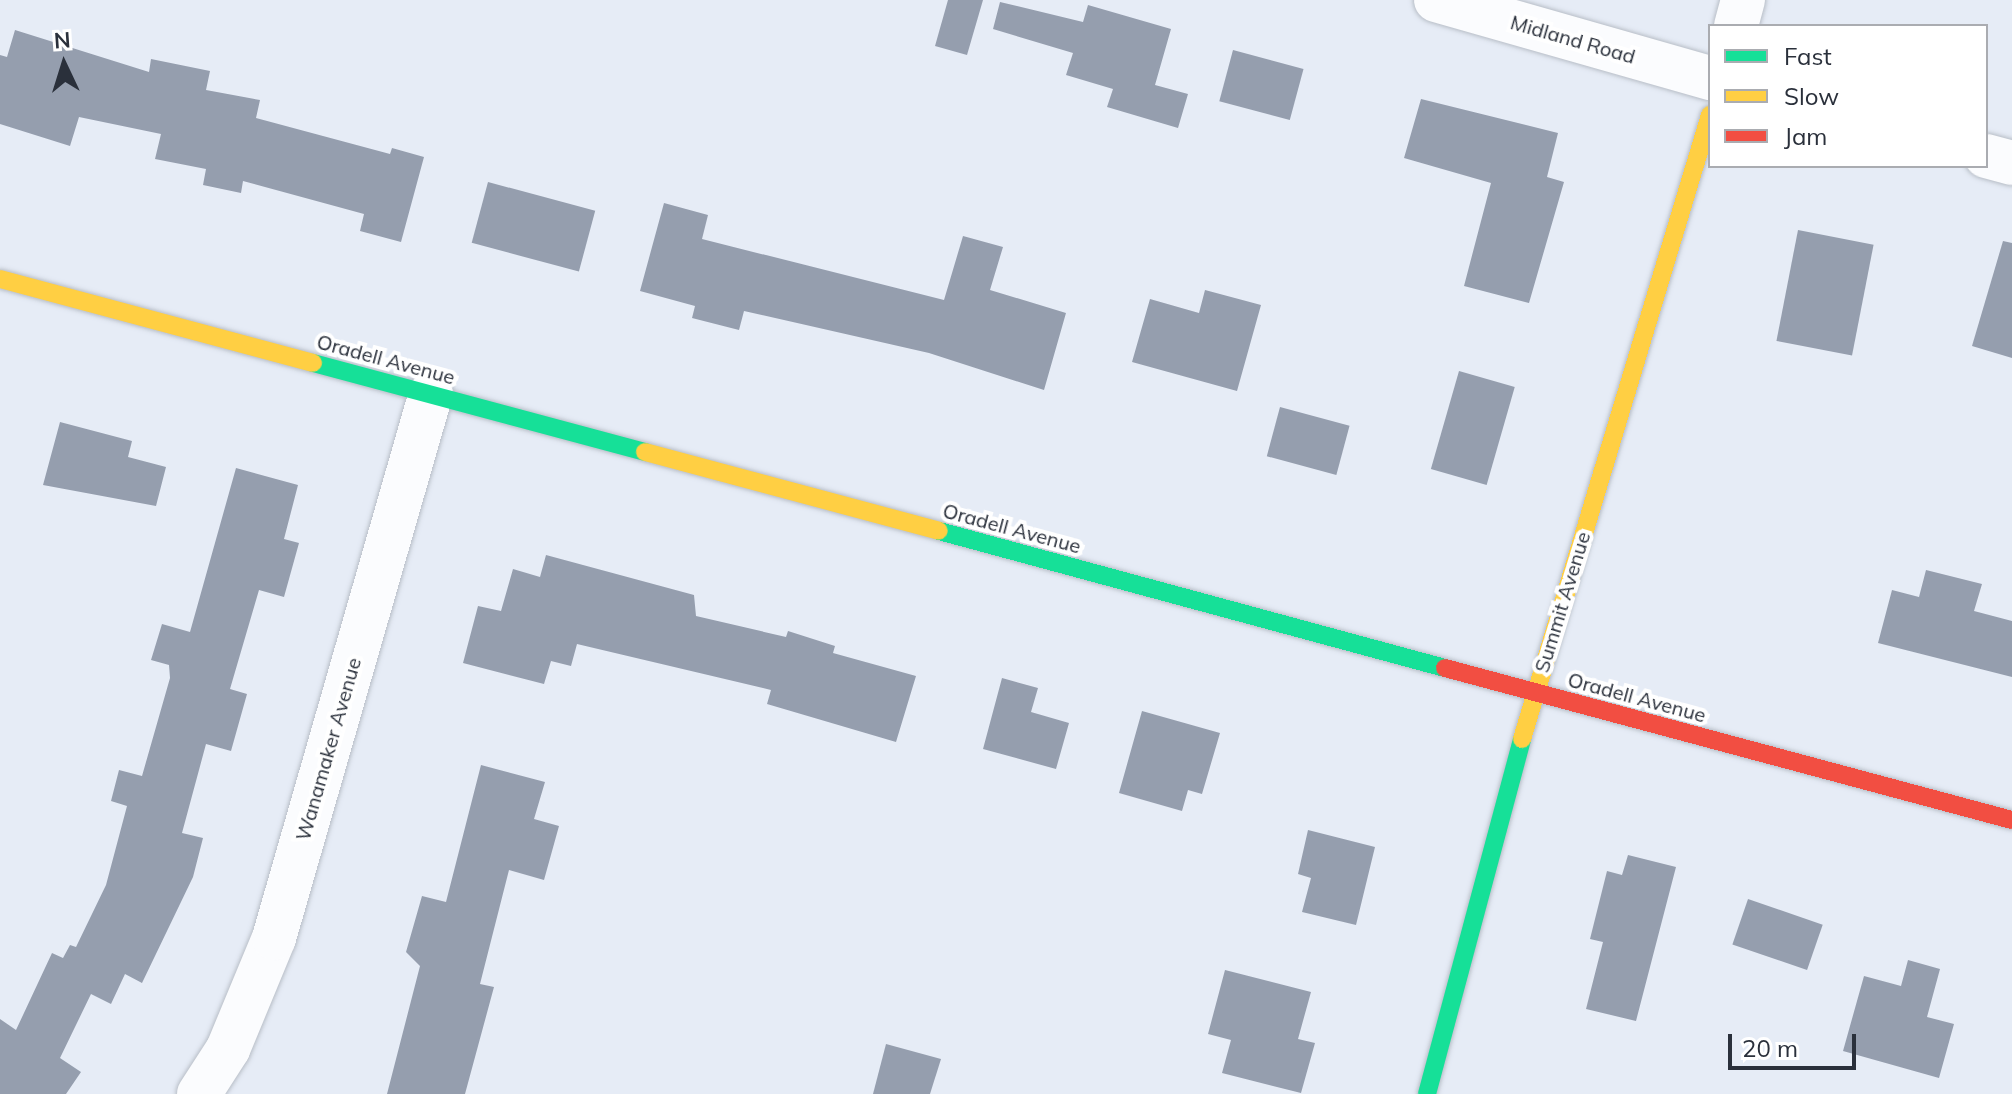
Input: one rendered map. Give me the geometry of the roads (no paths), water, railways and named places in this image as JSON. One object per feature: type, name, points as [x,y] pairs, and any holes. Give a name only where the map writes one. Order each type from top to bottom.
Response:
[{"type":"main road","name":"Summit Avenue","points":[[1427,1094],[1534,692],[1708,122]]},
{"type":"main road","name":"Oradell Avenue","points":[[0,279],[2012,820]]},
{"type":"street","name":"Midland Road","points":[[1436,0],[1708,77]]},
{"type":"street","points":[[1737,24],[1743,0]]},
{"type":"street","points":[[1988,157],[2012,163]]},
{"type":"street","name":"Wanamaker Avenue","points":[[199,1094],[228,1049],[274,938],[431,393]]}]
